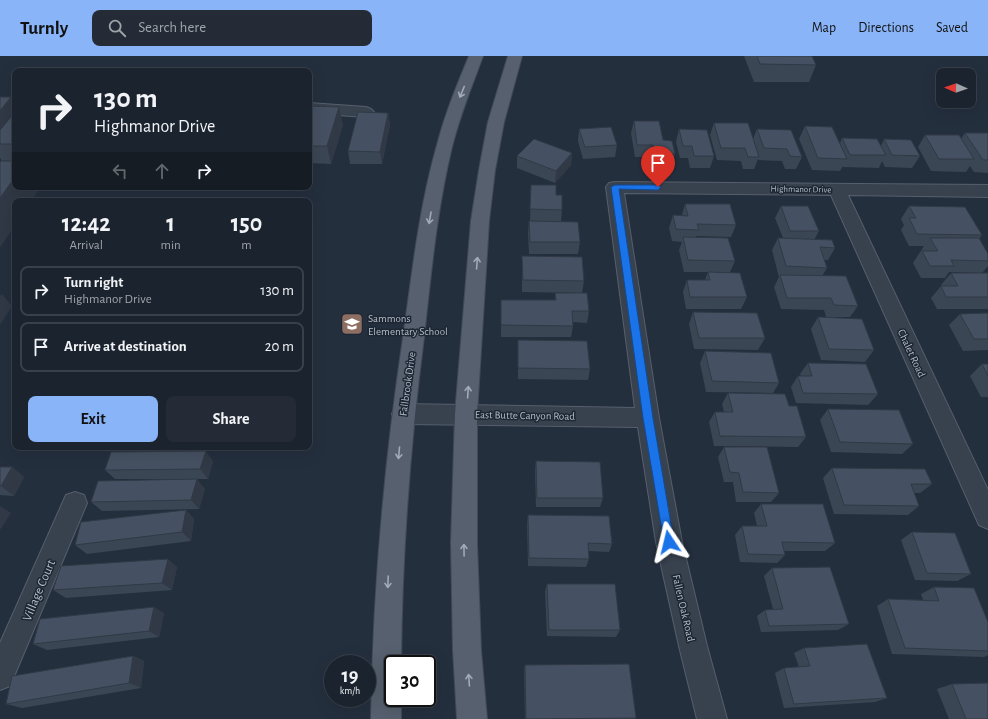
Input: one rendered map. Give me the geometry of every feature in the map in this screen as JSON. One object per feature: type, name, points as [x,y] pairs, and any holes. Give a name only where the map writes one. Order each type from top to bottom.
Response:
[{"type":"main road","name":"Fallbrook Drive","points":[[386,719],[385,657],[390,544],[403,414],[429,219],[452,118],[476,56]]},
{"type":"main road","points":[[472,719],[467,650],[464,543],[466,414],[480,221],[487,170],[496,122],[515,56]]},
{"type":"street","points":[[312,108],[366,112]]},
{"type":"street","name":"Highmanor Drive","points":[[615,187],[988,191]]},
{"type":"street","name":"Fallen Oak Road","points":[[615,187],[648,418],[669,542],[693,646],[712,719]]},
{"type":"street","name":"Chalet Road","points":[[837,190],[988,517]]},
{"type":"street","name":"East Butte Canyon Road","points":[[403,414],[648,418]]},
{"type":"street","name":"Village Court","points":[[0,676],[75,503]]},
{"type":"building","points":[[757,56],[812,56],[816,65],[760,64]]},
{"type":"building","points":[[0,97],[11,97],[0,111]]},
{"type":"building","points":[[312,106],[339,107],[327,146],[312,146]]},
{"type":"building","points":[[358,112],[388,113],[380,152],[348,151]]},
{"type":"building","points":[[12,116],[12,144],[0,144],[0,130]]},
{"type":"building","points":[[634,121],[659,121],[663,140],[672,141],[675,154],[654,153],[653,145],[637,145]]},
{"type":"building","points":[[714,123],[748,123],[759,157],[748,157],[745,148],[721,148]]},
{"type":"building","points":[[805,126],[832,127],[847,159],[818,158]]},
{"type":"building","points":[[611,127],[617,145],[585,147],[579,129]]},
{"type":"building","points":[[679,129],[707,130],[714,156],[694,156],[692,146],[683,146]]},
{"type":"building","points":[[757,129],[791,130],[802,157],[790,156],[787,149],[764,148]]},
{"type":"building","points":[[965,133],[988,133],[988,160],[983,160]]},
{"type":"building","points":[[925,135],[959,135],[974,159],[939,159]]},
{"type":"building","points":[[842,138],[877,139],[886,155],[850,155]]},
{"type":"building","points":[[534,139],[572,153],[556,171],[517,156]]},
{"type":"building","points":[[884,139],[911,140],[920,156],[892,155]]},
{"type":"building","points":[[0,161],[12,161],[12,181],[0,198]]},
{"type":"building","points":[[531,185],[556,185],[556,195],[562,195],[562,210],[530,209]]},
{"type":"building","points":[[685,204],[730,204],[736,225],[697,224],[699,230],[676,229],[673,215],[688,216]]},
{"type":"building","points":[[781,206],[808,206],[819,231],[790,231]]},
{"type":"building","points":[[909,206],[965,207],[982,235],[917,234],[909,218],[916,218]]},
{"type":"building","points":[[529,221],[578,222],[580,242],[530,242]]},
{"type":"building","points":[[683,237],[728,238],[735,261],[688,260]]},
{"type":"building","points":[[778,238],[832,240],[835,248],[820,247],[827,268],[786,266]]},
{"type":"building","points":[[930,238],[979,238],[988,254],[988,261],[951,260],[954,266],[930,266],[922,251],[938,251]]},
{"type":"building","points":[[522,256],[582,257],[584,281],[523,280]]},
{"type":"building","points":[[708,272],[740,273],[747,297],[690,297],[687,280],[710,280]]},
{"type":"building","points":[[951,273],[988,273],[988,297],[946,297],[941,286],[958,286]]},
{"type":"building","points":[[780,275],[846,276],[858,306],[834,305],[831,298],[787,298]]},
{"type":"building","points":[[555,293],[587,293],[589,311],[572,311],[573,326],[501,325],[501,300],[556,300]]},
{"type":"building","points":[[693,312],[757,313],[765,338],[699,338]]},
{"type":"building","points":[[988,313],[988,339],[974,339],[960,314]]},
{"type":"building","points":[[818,317],[862,319],[874,350],[829,349]]},
{"type":"building","points":[[518,340],[587,341],[590,369],[518,368]]},
{"type":"building","points":[[705,351],[771,353],[779,383],[712,381]]},
{"type":"building","points":[[808,363],[866,364],[878,394],[803,393],[798,376],[812,376]]},
{"type":"building","points":[[982,364],[988,364],[988,376]]},
{"type":"building","points":[[728,393],[785,394],[789,406],[797,406],[806,437],[720,436],[715,412],[733,412]]},
{"type":"building","points":[[828,409],[899,410],[913,444],[840,442]]},
{"type":"building","points":[[724,447],[767,447],[779,493],[743,492],[739,473],[730,472]]},
{"type":"building","points":[[206,451],[200,469],[105,470],[111,452]]},
{"type":"building","points":[[536,461],[600,462],[603,498],[537,498]]},
{"type":"building","points":[[0,467],[12,467],[1,486],[0,486]]},
{"type":"building","points":[[832,468],[925,469],[932,484],[911,484],[919,506],[844,505]]},
{"type":"building","points":[[197,479],[191,500],[91,502],[98,481]]},
{"type":"building","points":[[761,504],[823,504],[835,543],[782,542],[785,555],[748,554],[742,526],[767,526]]},
{"type":"building","points":[[186,510],[182,532],[75,545],[81,522]]},
{"type":"building","points":[[528,515],[609,516],[612,544],[588,543],[589,559],[529,558]]},
{"type":"building","points":[[912,532],[955,533],[971,574],[927,573]]},
{"type":"building","points":[[168,559],[162,583],[53,590],[61,566]]},
{"type":"building","points":[[830,567],[849,624],[769,626],[765,610],[783,609],[772,568]]},
{"type":"building","points":[[547,584],[615,584],[620,630],[549,630]]},
{"type":"building","points":[[934,587],[974,588],[988,622],[988,651],[905,648],[888,599],[939,601]]},
{"type":"building","points":[[154,607],[149,631],[33,644],[40,619]]},
{"type":"building","points":[[867,644],[887,698],[794,704],[784,668],[810,666],[804,648]]},
{"type":"building","points":[[133,656],[129,683],[6,704],[12,676]]},
{"type":"building","points":[[629,664],[636,718],[526,719],[525,665]]},
{"type":"building","points":[[988,683],[988,719],[966,719],[952,684]]},
{"type":"place","name":"Sammons Elementary School","points":[[352,324]]},
{"type":"route","points":[[658,187],[615,187],[648,418],[669,542]]}]
